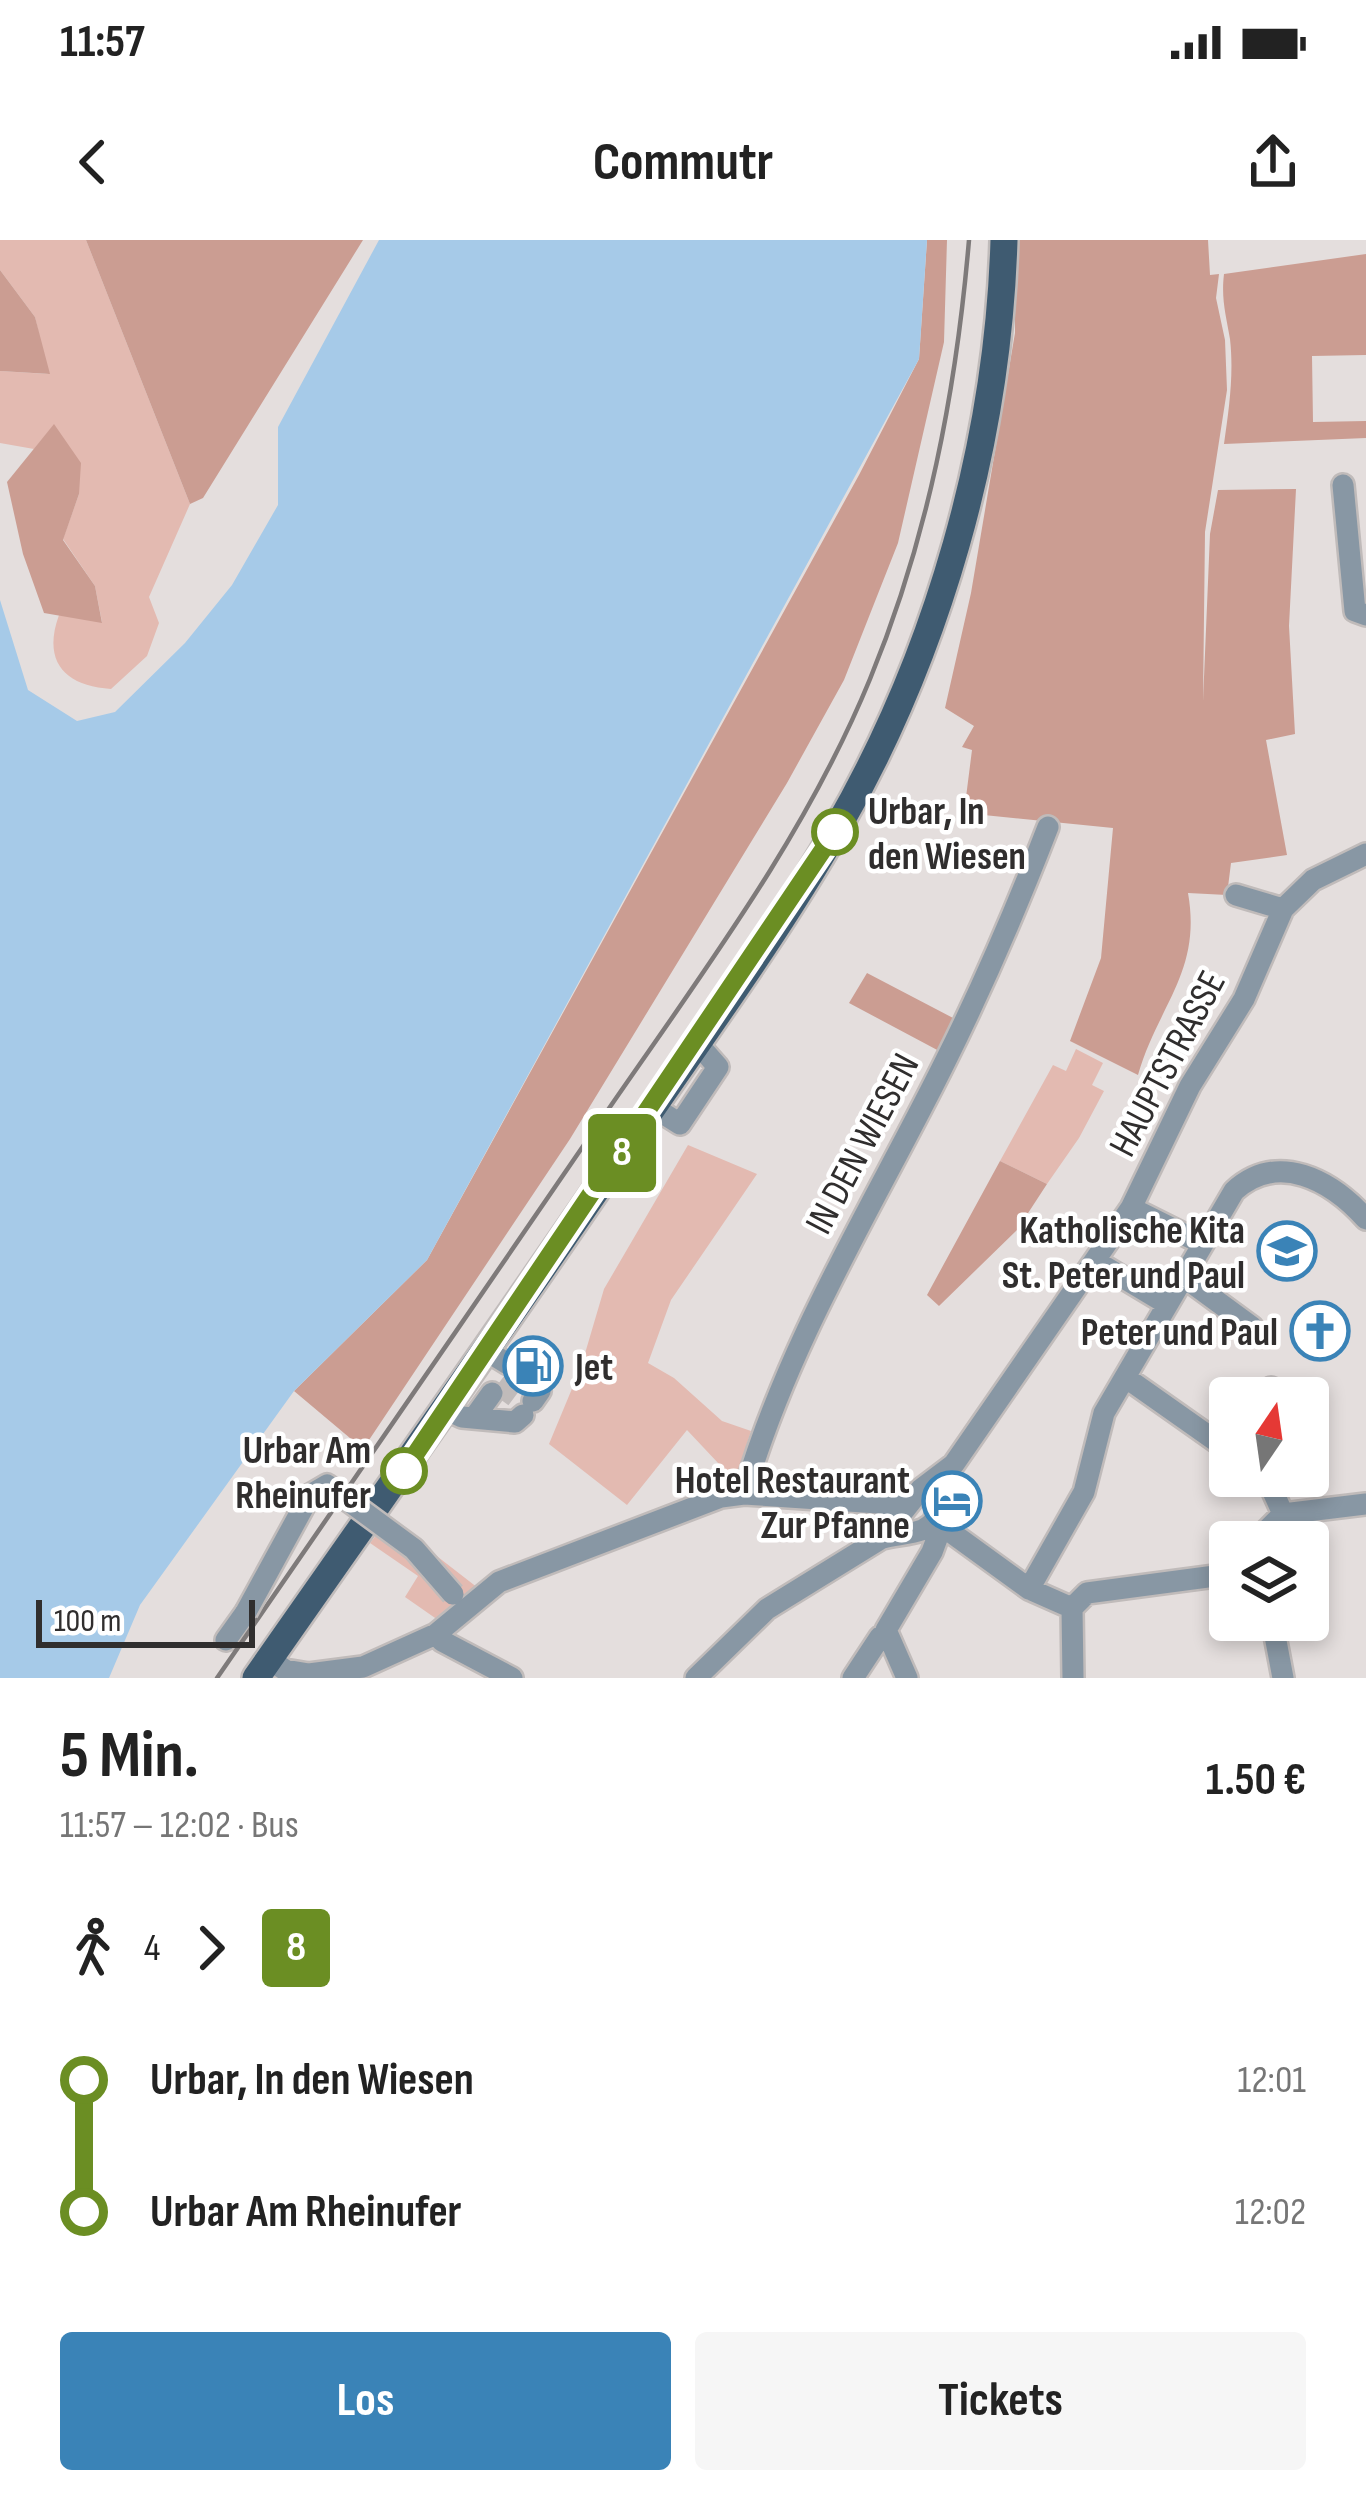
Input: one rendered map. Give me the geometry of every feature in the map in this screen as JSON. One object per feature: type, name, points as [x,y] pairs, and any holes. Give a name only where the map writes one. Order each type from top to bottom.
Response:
[{"type":"main road","points":[[262,1668],[500,1406],[498,1358],[653,1107],[836,831],[885,736],[931,620],[966,503],[1000,314],[1004,240]]},
{"type":"street","points":[[1343,485],[1355,610],[1366,615]]},
{"type":"street","name":"IN DEN WIESEN","points":[[744,1494],[764,1432],[822,1294],[944,1065],[1021,898],[1048,827]]},
{"type":"street","name":"HAUPTSTRASSE","points":[[693,1678],[767,1609],[882,1538],[928,1481],[950,1469],[1131,1208],[1190,1086],[1244,999],[1283,909],[1313,880],[1366,854]]},
{"type":"street","points":[[1236,895],[1283,909]]},
{"type":"street","points":[[1029,1589],[1084,1492],[1104,1413],[1226,1202],[1246,1180],[1264,1171],[1289,1172],[1363,1208]]},
{"type":"street","points":[[1131,1208],[1203,1244]]},
{"type":"street","points":[[1097,1262],[1167,1304]]},
{"type":"street","points":[[1184,1277],[1252,1327]]},
{"type":"street","points":[[1125,1377],[1209,1435]]},
{"type":"street","points":[[908,1678],[886,1630],[932,1552],[950,1487],[950,1469]]},
{"type":"street","points":[[226,1640],[310,1495],[327,1485],[414,1549],[458,1603]]},
{"type":"street","points":[[262,1668],[349,1670],[400,1653],[436,1634],[458,1603],[499,1582],[722,1497],[744,1494],[908,1505]]},
{"type":"street","points":[[1275,1497],[1282,1514]]},
{"type":"street","points":[[1275,1521],[1282,1514],[1366,1504]]},
{"type":"street","points":[[938,1523],[1029,1589],[1072,1608]]},
{"type":"street","points":[[882,1538],[938,1523]]},
{"type":"street","points":[[1073,1678],[1072,1608],[1087,1593],[1209,1577]]},
{"type":"street","points":[[436,1634],[512,1678]]},
{"type":"street","points":[[853,1678],[886,1635]]},
{"type":"street","points":[[1276,1641],[1283,1678]]},
{"type":"street","points":[[678,1678],[693,1678]]},
{"type":"shaded area","points":[[0,240],[86,240],[190,504],[149,597],[159,623],[147,656],[111,689],[70,677],[53,646],[59,615],[102,622],[95,586],[63,539],[79,494],[54,425],[34,449],[0,443],[0,371],[48,374],[35,317],[0,270]]},
{"type":"shaded area","points":[[86,240],[363,240],[203,498],[190,504]]},
{"type":"shaded area","points":[[927,240],[947,240],[944,342],[898,543],[844,680],[787,783],[570,1139],[363,1449],[294,1391],[427,1260],[859,475],[919,359]]},
{"type":"shaded area","points":[[1015,240],[1208,240],[1210,275],[1219,274],[1216,298],[1225,340],[1227,390],[1205,532],[1203,701],[1210,534],[1218,490],[1296,489],[1289,626],[1295,734],[1266,740],[1287,855],[1231,863],[1227,895],[1188,893],[1191,921],[1184,967],[1138,1075],[1070,1041],[1101,958],[1113,828],[964,813],[972,750],[962,747],[974,726],[945,708],[971,593],[1015,333]]},
{"type":"shaded area","points":[[1366,254],[1366,355],[1312,356],[1313,422],[1366,421],[1366,438],[1224,444],[1231,365],[1224,274]]},
{"type":"shaded area","points":[[0,270],[35,317],[50,374],[0,371]]},
{"type":"shaded area","points":[[54,424],[81,463],[79,494],[63,540],[95,586],[102,623],[44,613],[23,554],[7,482]]},
{"type":"shaded area","points":[[867,973],[955,1019],[941,1052],[849,1003]]},
{"type":"shaded area","points":[[1076,1049],[1103,1063],[1092,1085],[1104,1091],[1047,1184],[1000,1161],[1053,1065],[1066,1071]]},
{"type":"shaded area","points":[[688,1145],[757,1174],[671,1300],[648,1363],[674,1378],[722,1421],[751,1431],[735,1481],[687,1430],[627,1505],[549,1444],[581,1367],[604,1289]]},
{"type":"shaded area","points":[[1000,1161],[1047,1184],[1017,1230],[939,1306],[927,1295]]},
{"type":"shaded area","points":[[389,1519],[478,1588],[438,1620],[405,1597],[418,1576],[370,1543]]},
{"type":"water","points":[[379,240],[927,240],[919,359],[427,1260],[294,1391],[140,1605],[109,1678],[0,1678],[0,600],[28,690],[77,721],[115,712],[185,643],[232,585],[278,505],[278,427]]},
{"type":"tunnel","points":[[500,1399],[520,1372]]},
{"type":"railway","points":[[217,1678],[718,950],[785,845],[845,736],[890,626],[923,518],[947,409],[969,240]]},
{"type":"bus line","name":"8","points":[[404,1471],[835,832]]},
{"type":"place","name":"Urbar, In den Wiesen","points":[[835,832]]},
{"type":"place","name":"Katholische Kita St. Peter und Paul","points":[[1287,1251]]},
{"type":"place","name":"Peter und Paul","points":[[1320,1331]]},
{"type":"place","name":"Jet","points":[[533,1366]]},
{"type":"place","name":"Urbar Am Rheinufer","points":[[404,1471]]},
{"type":"place","name":"Hotel Restaurant Zur Pfanne","points":[[952,1501]]}]
